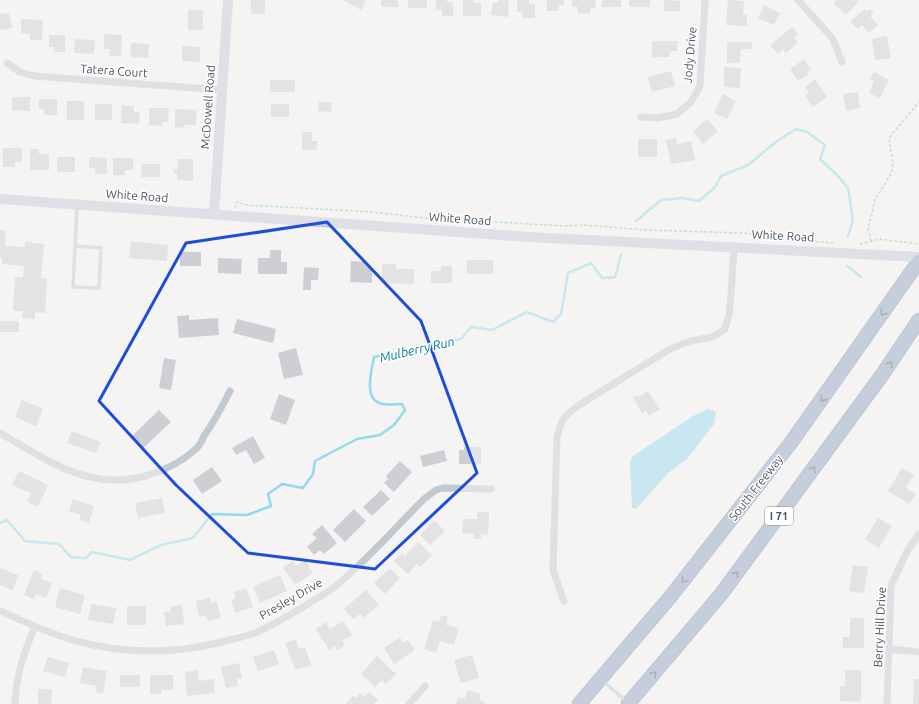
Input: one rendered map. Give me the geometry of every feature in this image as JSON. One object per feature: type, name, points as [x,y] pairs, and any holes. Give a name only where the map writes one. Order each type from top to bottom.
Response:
[{"type":"highway","name":"South Freeway","points":[[579,704],[712,544],[785,450],[906,282],[919,261]]},
{"type":"highway","name":"I 71","points":[[628,704],[722,593],[882,375],[919,320]]},
{"type":"street","name":"McDowell Road","points":[[214,215],[228,0]]},
{"type":"street","name":"Jody Drive","points":[[641,117],[658,118],[677,114],[691,102],[700,86],[705,0]]},
{"type":"street","points":[[798,0],[833,39],[842,62]]},
{"type":"street","name":"Tatera Court","points":[[7,63],[20,72],[34,76],[222,90]]},
{"type":"street","name":"White Road","points":[[0,199],[528,237],[919,257]]},
{"type":"street","points":[[564,602],[553,570],[556,437],[560,422],[566,414],[579,404],[670,349],[690,341],[713,337],[724,329],[731,294],[734,247]]},
{"type":"street","points":[[0,433],[73,472],[91,478],[132,479],[152,474],[170,467],[197,448],[216,419],[230,391]]},
{"type":"street","name":"Presley Drive","points":[[0,611],[76,641],[109,648],[140,651],[195,648],[251,634],[284,619],[334,587],[359,566],[424,498],[436,490],[450,487],[491,489]]},
{"type":"street","name":"Berry Hill Drive","points":[[887,704],[891,586],[906,553],[919,534]]},
{"type":"street","points":[[15,704],[16,686],[23,656],[35,626]]},
{"type":"street","points":[[889,649],[919,652]]},
{"type":"street","points":[[409,704],[425,686]]},
{"type":"lane","points":[[75,246],[101,248],[99,288],[73,287],[75,246],[78,204]]},
{"type":"lane","points":[[600,679],[628,704]]},
{"type":"path","points":[[871,242],[868,229],[875,200],[892,172],[893,165],[889,138],[919,102]]},
{"type":"path","points":[[232,216],[237,202],[246,205],[373,212],[425,218],[565,226],[584,225],[644,230],[740,233],[753,234],[786,241]]},
{"type":"path","points":[[856,245],[880,239],[919,244]]},
{"type":"path","points":[[805,241],[836,243]]},
{"type":"highlighted area","points":[[327,222],[421,321],[477,473],[375,569],[248,553],[176,485],[99,401],[186,243]]},
{"type":"water","points":[[708,409],[713,410],[716,413],[714,424],[687,459],[668,473],[636,509],[632,508],[630,462],[633,456],[693,416]]},
{"type":"building","points":[[251,0],[265,0],[265,14],[251,14]]},
{"type":"building","points":[[343,0],[366,0],[361,10]]},
{"type":"building","points":[[381,0],[398,0],[398,7],[381,7]]},
{"type":"building","points":[[408,0],[427,0],[427,8],[408,8]]},
{"type":"building","points":[[436,0],[447,0],[447,2],[453,2],[453,16],[442,16],[442,10],[436,10]]},
{"type":"building","points":[[463,0],[474,0],[474,3],[481,3],[481,16],[463,16]]},
{"type":"building","points":[[499,0],[509,0],[508,17],[491,15],[493,2],[498,3]]},
{"type":"building","points":[[517,0],[529,0],[529,4],[535,4],[535,18],[522,18],[522,12],[517,12]]},
{"type":"building","points":[[547,0],[564,0],[564,5],[558,5],[558,11],[547,11]]},
{"type":"building","points":[[572,0],[596,0],[595,8],[590,8],[590,14],[578,13],[578,7],[572,7]]},
{"type":"building","points":[[602,0],[621,0],[621,7],[602,7]]},
{"type":"building","points":[[629,0],[650,0],[650,7],[629,7]]},
{"type":"building","points":[[664,0],[680,1],[680,11],[664,11]]},
{"type":"building","points":[[728,0],[744,1],[743,15],[747,15],[747,26],[726,25]]},
{"type":"building","points":[[836,0],[856,0],[858,2],[846,15],[833,3]]},
{"type":"building","points":[[764,5],[780,13],[774,25],[758,18]]},
{"type":"building","points":[[865,9],[867,11],[870,9],[874,13],[870,16],[878,25],[869,33],[862,25],[858,29],[850,21]]},
{"type":"building","points":[[188,10],[203,10],[203,30],[188,30]]},
{"type":"building","points":[[9,13],[12,28],[0,30],[0,14]]},
{"type":"building","points":[[21,19],[43,20],[42,40],[30,40],[30,34],[21,33]]},
{"type":"building","points":[[792,27],[798,34],[794,38],[798,43],[786,53],[783,49],[778,54],[770,45]]},
{"type":"building","points":[[104,34],[122,35],[121,56],[109,56],[110,49],[104,49]]},
{"type":"building","points":[[49,35],[65,35],[65,52],[54,52],[54,47],[49,47]]},
{"type":"building","points":[[887,36],[891,58],[875,60],[872,39]]},
{"type":"building","points":[[75,39],[95,40],[94,54],[74,53]]},
{"type":"building","points":[[652,41],[678,41],[677,51],[670,51],[669,57],[652,57]]},
{"type":"building","points":[[727,42],[752,42],[752,49],[741,49],[740,63],[727,63]]},
{"type":"building","points":[[131,43],[149,44],[148,58],[130,57]]},
{"type":"building","points":[[182,46],[200,47],[200,62],[182,61]]},
{"type":"building","points":[[804,59],[811,70],[807,72],[809,74],[798,81],[790,69]]},
{"type":"building","points":[[724,67],[741,68],[740,88],[724,87]]},
{"type":"building","points":[[671,71],[675,86],[652,92],[648,77]]},
{"type":"building","points":[[874,72],[889,80],[880,98],[869,93],[874,81],[870,79]]},
{"type":"building","points":[[815,79],[827,97],[813,107],[805,96],[809,93],[805,87]]},
{"type":"building","points":[[270,80],[295,80],[295,92],[270,92]]},
{"type":"building","points":[[858,92],[860,108],[846,111],[843,94]]},
{"type":"building","points":[[723,94],[736,101],[727,119],[714,113]]},
{"type":"building","points":[[12,97],[30,97],[30,111],[12,110]]},
{"type":"building","points":[[39,99],[57,99],[57,115],[44,115],[44,109],[39,109]]},
{"type":"building","points":[[67,101],[84,101],[84,120],[67,120]]},
{"type":"building","points":[[319,101],[332,103],[331,112],[318,111]]},
{"type":"building","points":[[95,104],[112,104],[112,120],[95,120]]},
{"type":"building","points":[[271,104],[289,104],[289,117],[271,117]]},
{"type":"building","points":[[122,105],[134,106],[134,112],[140,112],[139,124],[121,123]]},
{"type":"building","points":[[149,108],[169,108],[168,122],[162,122],[162,126],[149,125]]},
{"type":"building","points":[[175,109],[197,110],[196,125],[184,125],[184,128],[175,127]]},
{"type":"building","points":[[707,119],[718,131],[703,144],[693,131]]},
{"type":"building","points":[[302,132],[312,132],[312,141],[317,141],[317,150],[302,150]]},
{"type":"building","points":[[676,138],[677,144],[691,141],[695,160],[671,164],[666,140]]},
{"type":"building","points":[[638,139],[657,139],[657,157],[638,157]]},
{"type":"building","points":[[3,148],[22,148],[22,162],[15,162],[15,167],[3,167]]},
{"type":"building","points":[[30,149],[39,149],[39,154],[49,154],[49,170],[30,170]]},
{"type":"building","points":[[57,157],[75,157],[75,172],[57,172]]},
{"type":"building","points":[[89,157],[107,158],[107,174],[95,174],[95,168],[89,168]]},
{"type":"building","points":[[113,158],[133,158],[133,170],[125,170],[125,175],[113,175]]},
{"type":"building","points":[[178,159],[193,159],[193,181],[177,180],[177,173],[174,173],[174,169],[177,169]]},
{"type":"building","points":[[142,164],[160,164],[160,177],[141,177]]},
{"type":"building","points":[[0,230],[6,231],[5,246],[25,247],[25,242],[44,244],[41,278],[47,279],[45,313],[35,312],[35,319],[22,318],[23,311],[13,311],[15,277],[23,277],[24,266],[2,264],[2,258],[0,258]]},
{"type":"building","points":[[131,241],[168,245],[167,261],[129,258]]},
{"type":"building","points":[[270,250],[281,250],[281,262],[287,262],[287,274],[258,274],[258,258],[270,258]]},
{"type":"building","points":[[180,252],[201,252],[201,266],[180,266]]},
{"type":"building","points":[[218,258],[242,259],[241,274],[218,273]]},
{"type":"building","points":[[467,260],[493,260],[493,274],[467,274]]},
{"type":"building","points":[[351,261],[367,262],[366,266],[372,266],[372,283],[350,282]]},
{"type":"building","points":[[382,264],[396,264],[396,269],[414,269],[414,284],[382,283]]},
{"type":"building","points":[[441,266],[452,266],[452,283],[431,283],[431,271],[441,271]]},
{"type":"building","points":[[304,267],[319,268],[318,280],[311,280],[311,290],[303,290]]},
{"type":"building","points":[[189,315],[189,320],[218,318],[219,335],[179,338],[177,316]]},
{"type":"building","points":[[237,319],[276,329],[273,343],[233,333]]},
{"type":"building","points":[[0,321],[19,321],[19,332],[0,332]]},
{"type":"building","points":[[296,348],[303,375],[284,379],[278,353]]},
{"type":"building","points":[[164,358],[176,360],[171,390],[159,388]]},
{"type":"building","points":[[648,391],[660,409],[649,416],[646,411],[642,413],[633,398],[637,395],[638,397]]},
{"type":"building","points":[[279,394],[295,400],[286,425],[270,419]]},
{"type":"building","points":[[22,400],[43,409],[36,426],[15,417]]},
{"type":"building","points":[[159,410],[171,422],[142,449],[131,437]]},
{"type":"building","points":[[72,431],[101,442],[96,453],[67,443]]},
{"type":"building","points":[[253,436],[265,458],[254,464],[246,450],[236,455],[232,448]]},
{"type":"building","points":[[464,447],[481,447],[481,464],[459,464],[459,450],[464,450]]},
{"type":"building","points":[[444,450],[447,461],[423,467],[420,456]]},
{"type":"building","points":[[400,461],[412,472],[394,492],[384,483],[388,479],[386,476]]},
{"type":"building","points":[[212,467],[222,481],[202,494],[193,480]]},
{"type":"building","points":[[902,468],[914,475],[906,488],[916,494],[909,504],[888,491]]},
{"type":"building","points":[[19,471],[48,485],[38,507],[27,502],[31,493],[12,485]]},
{"type":"building","points":[[381,490],[390,499],[372,516],[363,507]]},
{"type":"building","points":[[162,498],[165,513],[138,518],[135,503]]},
{"type":"building","points":[[73,499],[94,506],[89,523],[79,520],[81,515],[69,511]]},
{"type":"building","points":[[354,509],[366,521],[345,542],[333,530]]},
{"type":"building","points":[[477,512],[489,512],[488,535],[481,534],[481,539],[474,539],[474,534],[462,533],[463,519],[477,519]]},
{"type":"building","points":[[878,518],[892,526],[879,548],[865,539]]},
{"type":"building","points":[[434,520],[445,531],[430,545],[420,535]]},
{"type":"building","points":[[322,525],[337,543],[324,554],[320,550],[314,555],[307,547],[317,538],[312,534]]},
{"type":"building","points":[[418,542],[432,555],[420,567],[417,564],[408,574],[394,561],[402,553],[405,556]]},
{"type":"building","points":[[305,560],[313,573],[295,585],[283,567],[293,561],[296,566]]},
{"type":"building","points":[[853,565],[868,567],[864,593],[849,591]]},
{"type":"building","points":[[0,568],[18,575],[13,590],[0,585]]},
{"type":"building","points":[[390,568],[400,578],[385,594],[374,583]]},
{"type":"building","points":[[34,570],[43,574],[41,579],[52,583],[46,598],[36,594],[34,599],[24,595]]},
{"type":"building","points":[[280,575],[287,591],[260,603],[253,587]]},
{"type":"building","points":[[60,588],[85,595],[80,614],[55,607]]},
{"type":"building","points":[[246,588],[253,607],[235,613],[231,600],[236,598],[234,592]]},
{"type":"building","points":[[366,590],[379,605],[363,618],[360,614],[353,619],[344,609]]},
{"type":"building","points":[[210,598],[211,603],[217,602],[221,618],[208,621],[206,616],[199,617],[196,601]]},
{"type":"building","points":[[91,604],[116,608],[113,624],[88,620]]},
{"type":"building","points":[[182,605],[184,624],[166,626],[164,612],[171,611],[170,607]]},
{"type":"building","points":[[127,606],[146,606],[146,625],[127,625]]},
{"type":"building","points":[[441,615],[448,617],[446,625],[459,628],[454,645],[440,641],[436,653],[424,649],[433,620],[439,622]]},
{"type":"building","points":[[850,618],[864,618],[864,648],[843,648],[843,637],[850,637]]},
{"type":"building","points":[[343,621],[352,635],[342,641],[345,646],[337,650],[335,646],[329,650],[316,629],[326,622],[330,629]]},
{"type":"building","points":[[400,637],[403,643],[408,640],[415,650],[394,664],[384,648]]},
{"type":"building","points":[[296,639],[299,649],[305,647],[311,665],[295,670],[285,643]]},
{"type":"building","points":[[274,650],[279,664],[258,671],[253,657]]},
{"type":"building","points":[[472,655],[479,678],[461,683],[454,660]]},
{"type":"building","points":[[377,656],[396,674],[386,684],[382,680],[375,687],[361,674]]},
{"type":"building","points":[[48,657],[69,663],[65,677],[43,671]]},
{"type":"building","points":[[239,663],[242,678],[237,679],[238,686],[226,688],[221,667]]},
{"type":"building","points":[[83,667],[107,671],[103,694],[96,692],[97,686],[80,683]]},
{"type":"building","points":[[198,670],[199,681],[214,679],[215,693],[187,696],[185,672]]},
{"type":"building","points":[[845,670],[861,670],[861,702],[840,701],[840,686],[845,686]]},
{"type":"building","points":[[120,675],[140,675],[140,687],[120,687]]},
{"type":"building","points":[[150,675],[173,675],[173,690],[161,690],[161,694],[150,694]]},
{"type":"building","points":[[914,679],[919,679],[919,704],[913,704]]},
{"type":"building","points":[[38,689],[52,689],[51,704],[38,704]]},
{"type":"building","points":[[467,690],[481,694],[480,700],[485,702],[484,704],[456,704],[458,697],[465,699]]},
{"type":"building","points":[[369,692],[378,700],[374,704],[346,704],[353,696],[356,698],[360,693],[365,697]]},
{"type":"waterway","name":"Mulberry Run","points":[[636,221],[661,200],[682,198],[699,201],[715,187],[721,176],[748,165],[777,141],[796,129],[807,132],[825,145],[820,159],[848,188],[853,220],[848,236]]},
{"type":"waterway","name":"Mulberry Run","points":[[0,523],[7,520],[25,541],[59,544],[71,557],[86,558],[92,552],[130,560],[161,545],[193,538],[212,514],[247,515],[271,506],[268,494],[282,484],[303,488],[313,474],[315,461],[357,439],[380,435],[394,425],[405,410],[402,404],[383,404],[377,402],[372,397],[370,391],[370,377],[374,357],[461,339],[471,327],[492,330],[527,312],[553,322],[561,314],[568,273],[591,263],[602,278],[615,277],[621,255]]},
{"type":"waterway","name":"Mulberry Run","points":[[847,266],[861,277]]}]
